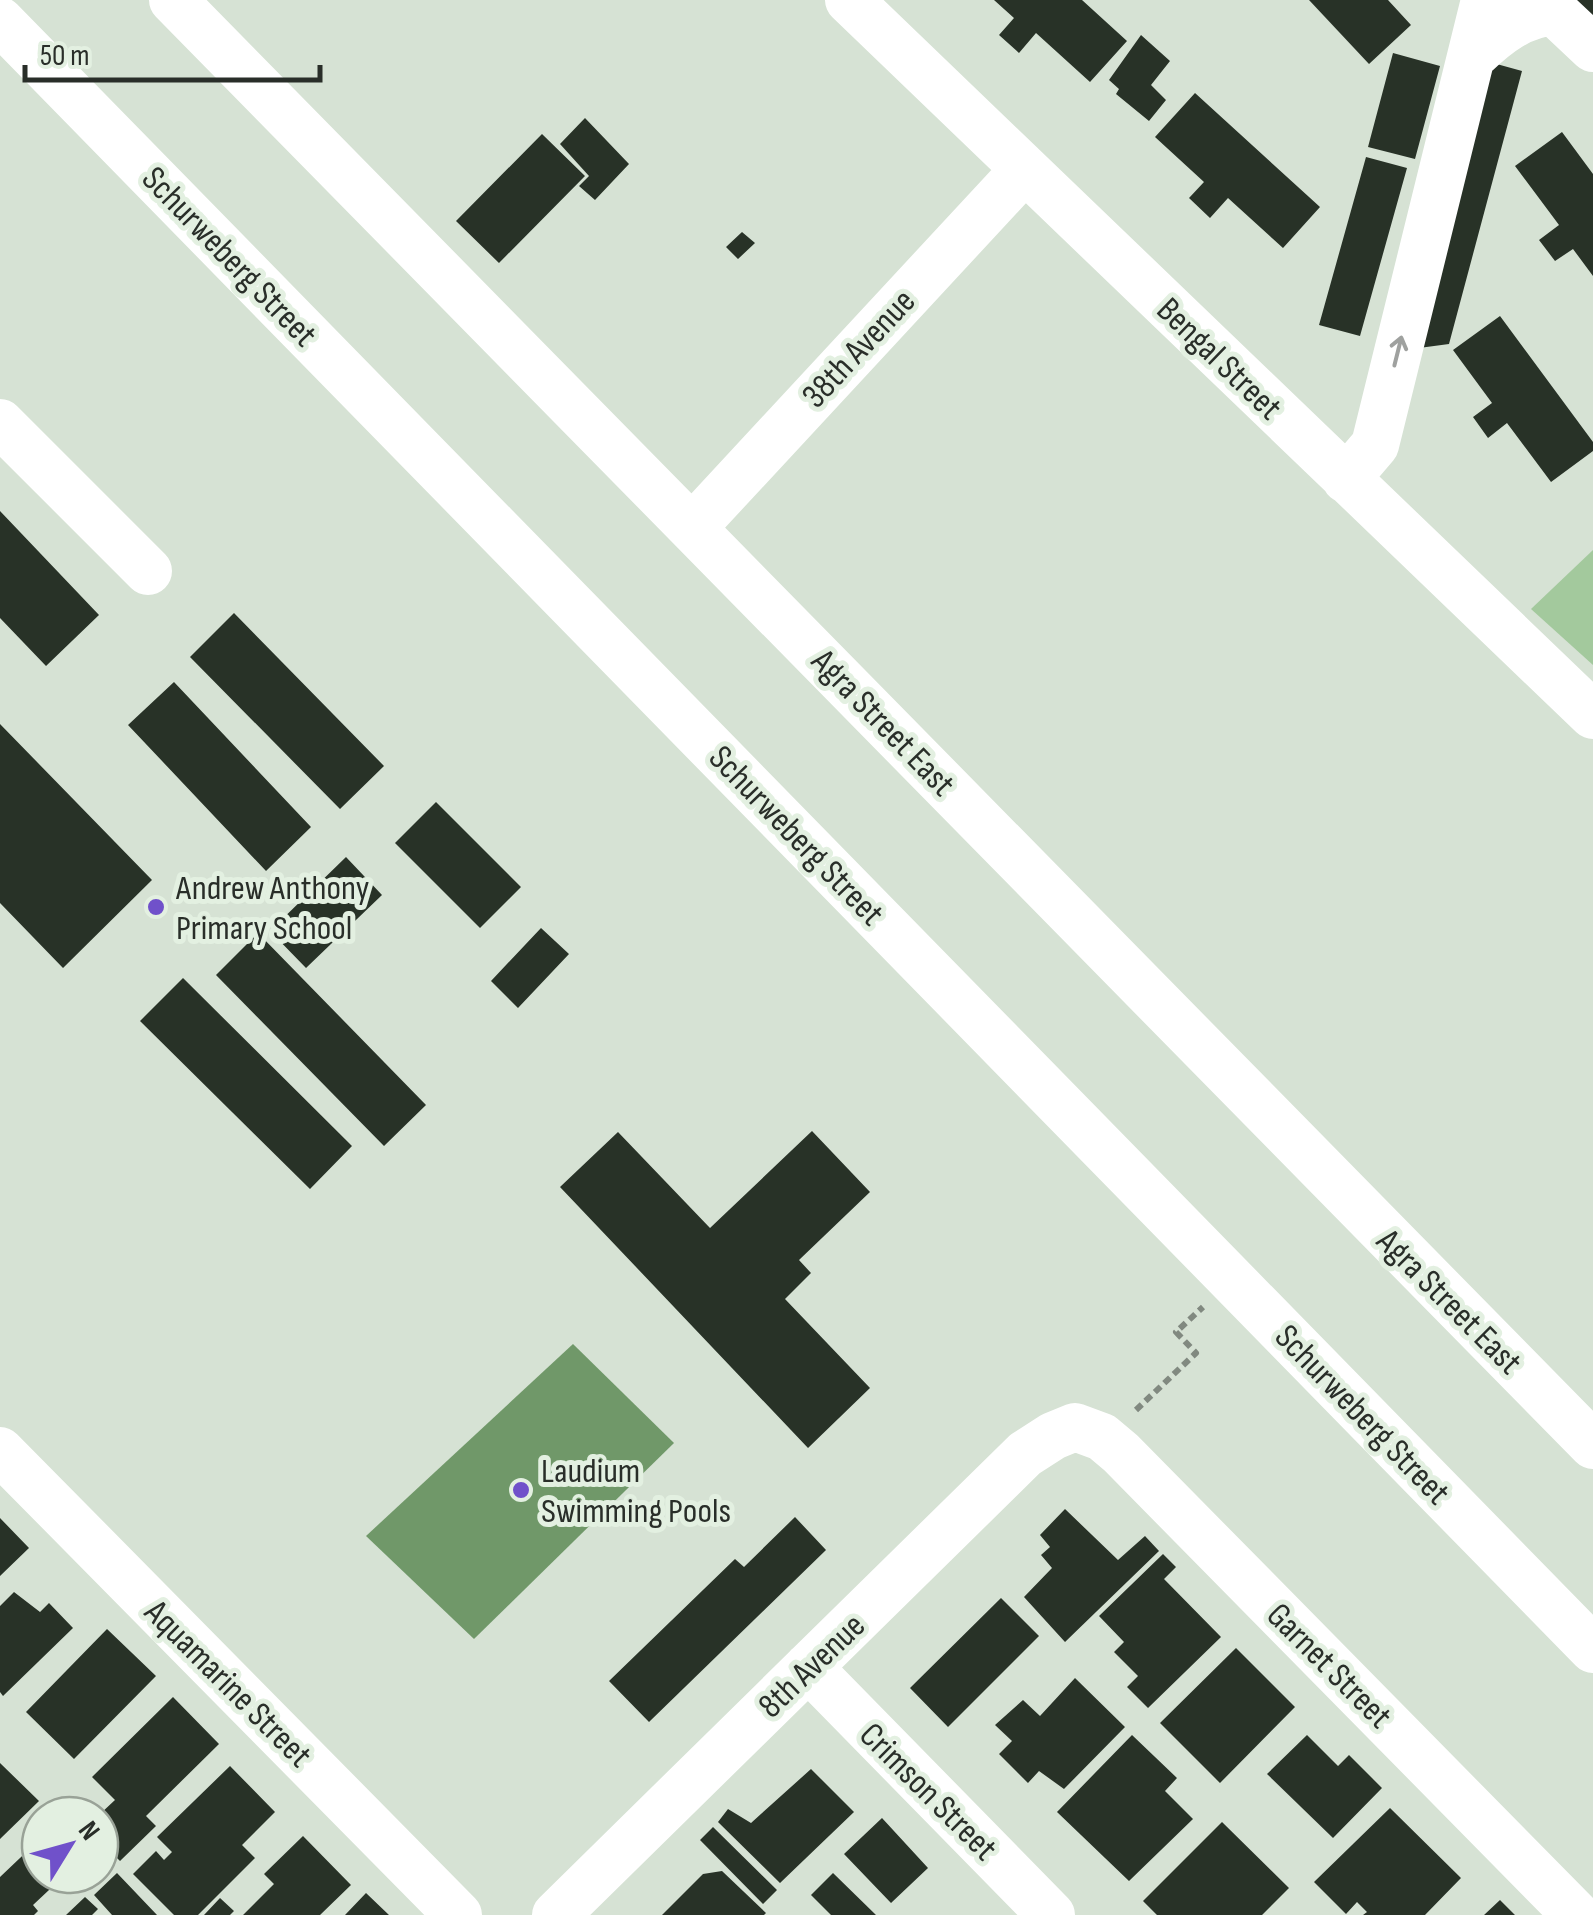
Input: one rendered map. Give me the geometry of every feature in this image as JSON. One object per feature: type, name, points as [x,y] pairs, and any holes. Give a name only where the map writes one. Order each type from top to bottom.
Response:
[{"type":"street","name":"Agra Street East","points":[[173,0],[1593,1444]]},
{"type":"street","name":"Bengal Street","points":[[849,0],[1593,715]]},
{"type":"street","points":[[1346,480],[1375,445],[1486,0]]},
{"type":"street","points":[[1474,54],[1493,36],[1548,5],[1593,48]]},
{"type":"street","name":"Schurweberg Street","points":[[0,21],[1593,1649]]},
{"type":"street","name":"38th Avenue","points":[[693,527],[1024,170]]},
{"type":"street","points":[[0,424],[148,571]]},
{"type":"street","name":"8th Avenue","points":[[556,1915],[1025,1454],[1075,1427]]},
{"type":"street","name":"Garnet Street","points":[[1075,1427],[1102,1437],[1121,1453],[1576,1915]]},
{"type":"street","name":"Aquamarine Street","points":[[0,1451],[458,1915]]},
{"type":"street","name":"Crimson Street","points":[[808,1667],[1051,1915]]},
{"type":"path","points":[[1125,1421],[1196,1353],[1176,1332]]},
{"type":"shaded area","points":[[1593,550],[1593,665],[1531,609]]},
{"type":"shaded area","name":"Laudium Swimming Pools","points":[[573,1344],[674,1443],[474,1639],[366,1536]]},
{"type":"building","points":[[994,0],[1082,0],[1127,41],[1090,82],[1036,33],[1019,53],[999,35],[1014,18]]},
{"type":"building","points":[[1309,0],[1388,0],[1411,25],[1369,64]]},
{"type":"building","points":[[1570,0],[1593,0],[1593,23]]},
{"type":"building","points":[[1141,35],[1170,61],[1151,85],[1166,100],[1149,121],[1116,94],[1119,89],[1109,80]]},
{"type":"building","points":[[1393,53],[1440,66],[1415,159],[1368,147]]},
{"type":"building","points":[[1493,63],[1522,71],[1449,344],[1419,348]]},
{"type":"building","points":[[1195,93],[1320,207],[1283,248],[1228,198],[1210,218],[1189,198],[1204,182],[1155,137]]},
{"type":"building","points":[[585,118],[629,164],[595,200],[579,186],[589,176],[560,144]]},
{"type":"building","points":[[1562,132],[1593,174],[1593,276],[1573,249],[1555,261],[1539,240],[1559,225],[1515,166]]},
{"type":"building","points":[[542,134],[585,176],[499,263],[456,221]]},
{"type":"building","points":[[1366,157],[1407,168],[1360,336],[1319,325]]},
{"type":"building","points":[[742,232],[755,243],[738,259],[726,247]]},
{"type":"building","points":[[1500,316],[1593,442],[1593,451],[1551,482],[1507,423],[1488,438],[1473,417],[1492,403],[1453,350]]},
{"type":"building","points":[[0,511],[99,615],[46,666],[0,618]]},
{"type":"building","points":[[234,613],[384,766],[340,809],[190,657]]},
{"type":"building","points":[[174,682],[311,827],[266,871],[128,725]]},
{"type":"building","points":[[0,724],[152,880],[63,968],[0,903]]},
{"type":"building","points":[[436,802],[521,887],[480,928],[395,843]]},
{"type":"building","points":[[346,857],[382,895],[306,968],[270,931]]},
{"type":"building","points":[[541,928],[569,954],[518,1008],[491,981]]},
{"type":"building","points":[[258,933],[426,1105],[384,1146],[216,975]]},
{"type":"building","points":[[183,978],[352,1146],[310,1189],[140,1021]]},
{"type":"building","points":[[812,1131],[870,1192],[799,1260],[811,1273],[785,1299],[870,1388],[808,1448],[560,1187],[618,1132],[710,1228]]},
{"type":"building","points":[[1065,1509],[1118,1560],[1145,1536],[1159,1551],[1065,1642],[1024,1597],[1052,1568],[1041,1555],[1050,1547],[1040,1535]]},
{"type":"building","points":[[795,1517],[826,1550],[649,1722],[609,1681],[735,1559],[744,1567]]},
{"type":"building","points":[[0,1518],[29,1548],[0,1576]]},
{"type":"building","points":[[1163,1554],[1176,1567],[1164,1579],[1221,1637],[1148,1708],[1127,1687],[1138,1676],[1114,1652],[1124,1642],[1099,1616]]},
{"type":"building","points":[[14,1592],[40,1612],[49,1603],[73,1628],[3,1696],[0,1606]]},
{"type":"building","points":[[1001,1598],[1039,1636],[948,1727],[910,1688]]},
{"type":"building","points":[[107,1629],[156,1676],[74,1759],[26,1712]]},
{"type":"building","points":[[1236,1648],[1295,1707],[1220,1783],[1160,1723]]},
{"type":"building","points":[[1075,1678],[1125,1727],[1064,1789],[1039,1771],[1028,1783],[999,1754],[1012,1741],[995,1725],[1023,1700],[1040,1716]]},
{"type":"building","points":[[173,1697],[219,1744],[146,1816],[156,1826],[120,1861],[120,1795],[110,1795],[92,1777]]},
{"type":"building","points":[[1132,1735],[1177,1778],[1165,1791],[1193,1819],[1129,1881],[1057,1812]]},
{"type":"building","points":[[1307,1735],[1338,1766],[1349,1755],[1382,1788],[1333,1838],[1267,1774]]},
{"type":"building","points":[[0,1763],[33,1795],[20,1795],[20,1820],[0,1839]]},
{"type":"building","points":[[230,1766],[275,1812],[242,1845],[255,1858],[198,1915],[174,1915],[133,1874],[156,1851],[164,1860],[172,1852],[157,1837]]},
{"type":"building","points":[[811,1769],[854,1812],[780,1883],[718,1822],[728,1809],[751,1823]]},
{"type":"building","points":[[1390,1808],[1461,1878],[1425,1915],[1363,1915],[1367,1912],[1357,1902],[1346,1914],[1314,1882]]},
{"type":"building","points":[[882,1818],[928,1868],[891,1903],[844,1854]]},
{"type":"building","points":[[1222,1822],[1289,1888],[1262,1915],[1157,1915],[1143,1901]]},
{"type":"building","points":[[713,1827],[777,1890],[763,1904],[700,1840]]},
{"type":"building","points":[[303,1836],[351,1885],[320,1915],[243,1915],[274,1884],[264,1874]]},
{"type":"building","points":[[20,1858],[20,1895],[44,1895],[33,1905],[38,1911],[34,1915],[0,1915],[0,1877]]},
{"type":"building","points":[[722,1871],[764,1915],[662,1915],[703,1874]]},
{"type":"building","points":[[833,1873],[876,1915],[831,1915],[811,1895]]},
{"type":"building","points":[[120,1876],[157,1915],[112,1915],[94,1895],[120,1895]]},
{"type":"building","points":[[366,1893],[389,1915],[345,1915]]},
{"type":"building","points":[[85,1897],[98,1909],[92,1915],[66,1915]]},
{"type":"building","points":[[220,1898],[234,1911],[230,1915],[204,1915]]},
{"type":"building","points":[[1500,1900],[1515,1915],[1484,1915]]},
{"type":"place","name":"Andrew Anthony Primary School","points":[[156,907]]},
{"type":"place","name":"Laudium Swimming Pools","points":[[521,1490]]}]
